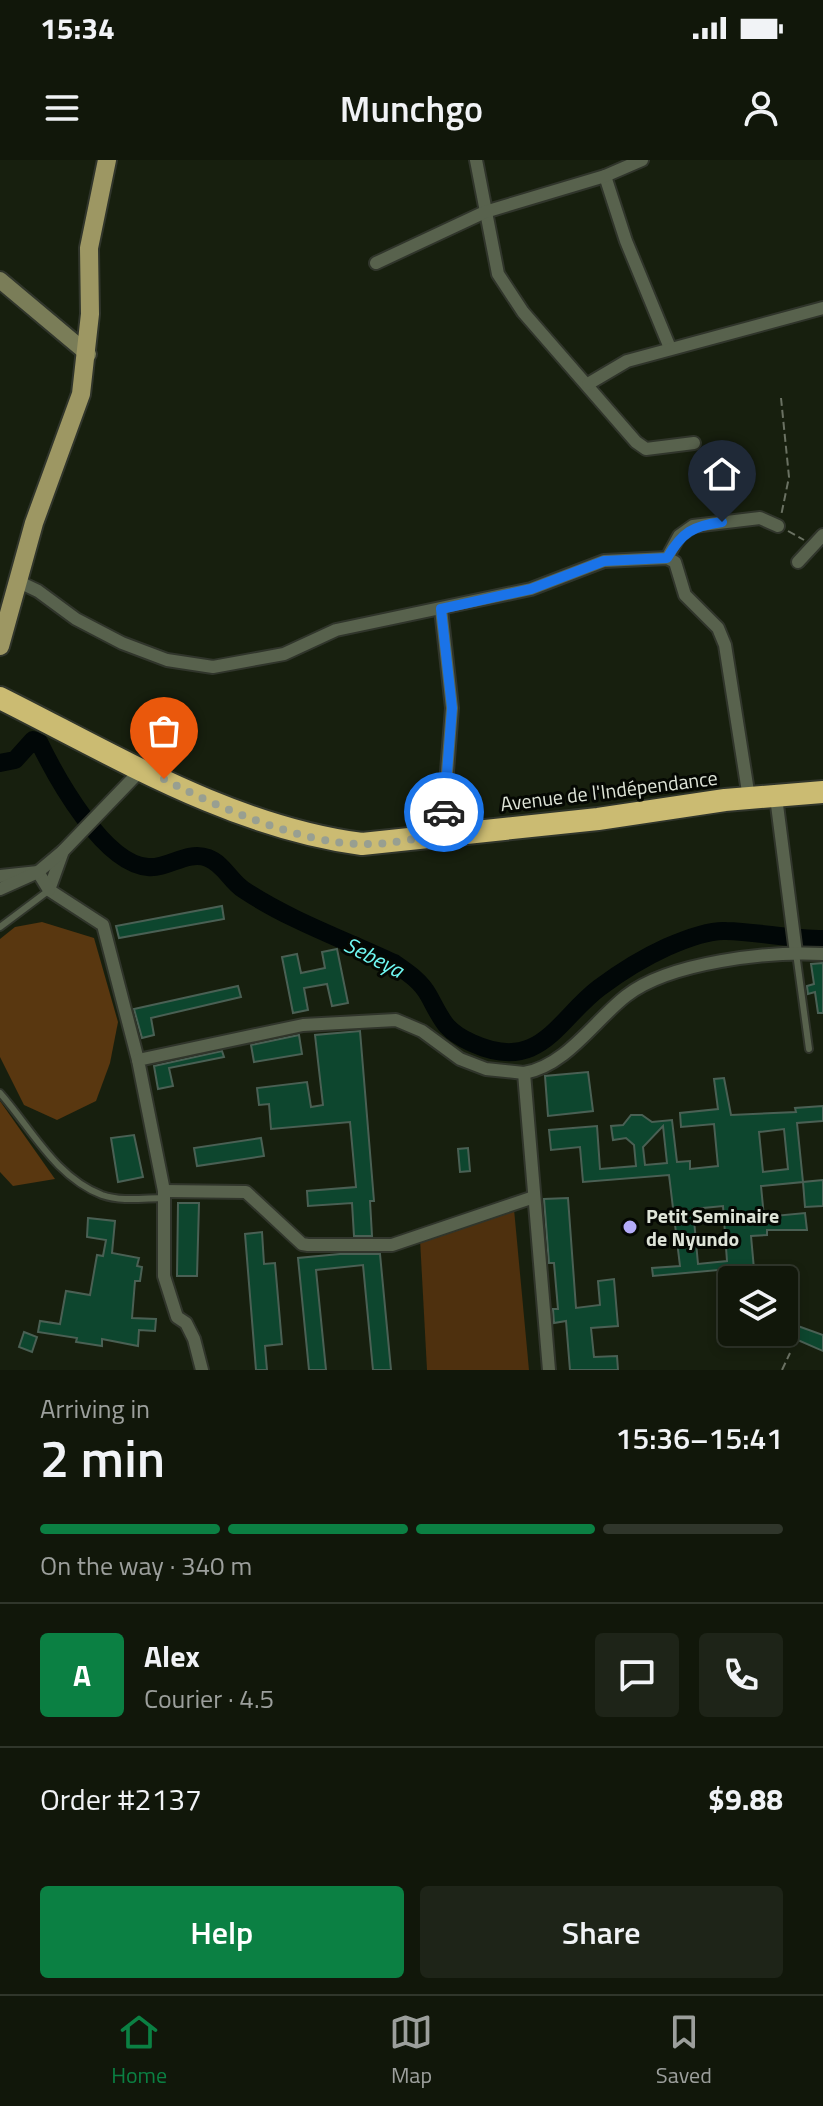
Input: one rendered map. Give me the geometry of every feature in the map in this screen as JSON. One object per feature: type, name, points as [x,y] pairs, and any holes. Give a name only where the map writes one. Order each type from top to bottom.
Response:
[{"type":"highway","name":"Avenue de l'Indépendance","points":[[0,698],[200,799],[324,839],[362,844],[823,792]]},
{"type":"main road","points":[[0,646],[34,523],[81,394],[88,354],[89,248],[107,160]]},
{"type":"street","points":[[476,160],[498,274],[523,312],[588,384],[607,411],[646,449],[694,443]]},
{"type":"street","points":[[376,263],[485,212],[605,176],[642,160]]},
{"type":"street","points":[[605,176],[626,241],[670,348]]},
{"type":"street","points":[[0,280],[88,354]]},
{"type":"street","points":[[588,384],[627,361],[823,308]]},
{"type":"street","points":[[667,558],[679,536],[693,526],[760,518],[778,526]]},
{"type":"street","points":[[798,562],[823,535]]},
{"type":"street","points":[[17,581],[38,591],[85,625],[122,643],[167,660],[213,667],[284,654],[336,630],[531,589],[604,561],[667,558],[675,562],[685,595],[718,628],[725,645],[749,798]]},
{"type":"street","points":[[441,609],[452,708],[442,835]]},
{"type":"street","points":[[0,889],[38,872],[63,851],[142,769]]},
{"type":"street","points":[[776,797],[795,943]]},
{"type":"street","points":[[49,890],[63,851]]},
{"type":"street","points":[[0,876],[38,872]]},
{"type":"street","points":[[38,872],[49,890],[103,925],[138,1060],[165,1195],[164,1276],[174,1310],[194,1339],[202,1370]]},
{"type":"street","points":[[138,1060],[303,1025],[396,1020],[422,1031],[460,1059],[486,1069],[524,1073],[537,1071],[567,1050],[626,996],[644,985],[795,943],[823,954]]},
{"type":"street","points":[[524,1073],[549,1370]]},
{"type":"street","points":[[165,1195],[246,1192],[298,1240],[308,1245],[392,1245],[534,1197]]},
{"type":"lane","points":[[0,927],[49,890]]},
{"type":"lane","points":[[795,943],[809,1049]]},
{"type":"lane","points":[[0,1093],[68,1174],[92,1189],[117,1198],[165,1195]]},
{"type":"path","points":[[781,398],[789,477],[786,504],[778,526],[812,544]]},
{"type":"path","points":[[782,1370],[790,1353]]},
{"type":"shaded area","points":[[42,922],[94,938],[118,1022],[110,1063],[96,1101],[57,1120],[24,1105],[0,1057],[0,939],[15,927]]},
{"type":"shaded area","points":[[0,1101],[55,1179],[13,1186],[0,1172]]},
{"type":"shaded area","points":[[514,1209],[529,1370],[427,1370],[420,1239]]},
{"type":"building","points":[[222,906],[224,919],[119,938],[116,926]]},
{"type":"building","points":[[337,949],[348,1003],[332,1006],[327,984],[304,988],[308,1010],[293,1013],[282,957],[297,954],[301,973],[325,968],[322,952]]},
{"type":"building","points":[[823,963],[823,1013],[818,1013],[815,992],[808,994],[807,986],[814,984],[811,964]]},
{"type":"building","points":[[238,986],[241,997],[151,1018],[154,1035],[142,1038],[134,1009]]},
{"type":"building","points":[[360,1031],[374,1201],[370,1201],[372,1236],[354,1236],[352,1203],[308,1206],[307,1191],[356,1187],[350,1122],[271,1129],[269,1104],[259,1105],[257,1088],[307,1082],[311,1107],[323,1105],[315,1035]]},
{"type":"building","points":[[299,1035],[302,1054],[254,1062],[251,1045]]},
{"type":"building","points":[[222,1051],[224,1057],[169,1068],[173,1086],[158,1089],[154,1066]]},
{"type":"building","points":[[588,1072],[593,1111],[548,1116],[545,1076]]},
{"type":"building","points":[[724,1078],[731,1115],[796,1112],[795,1108],[823,1106],[823,1121],[797,1123],[803,1182],[761,1186],[764,1217],[805,1213],[807,1230],[767,1230],[767,1235],[751,1236],[754,1266],[718,1266],[718,1270],[653,1276],[652,1268],[680,1266],[669,1175],[583,1182],[580,1147],[551,1150],[549,1130],[597,1126],[600,1169],[636,1166],[634,1145],[626,1138],[613,1140],[611,1126],[623,1125],[631,1115],[642,1115],[652,1122],[672,1120],[677,1162],[690,1161],[690,1169],[718,1166],[714,1124],[681,1127],[680,1113],[718,1109],[714,1079]],"holes":[[[663,1126],[667,1163],[645,1165],[643,1147]],[[784,1129],[788,1169],[763,1172],[759,1132]],[[723,1206],[727,1261],[698,1264],[693,1209]]]},
{"type":"building","points":[[134,1135],[143,1177],[118,1182],[111,1138]]},
{"type":"building","points":[[261,1138],[264,1156],[197,1166],[194,1148]]},
{"type":"building","points":[[468,1148],[470,1171],[460,1172],[458,1149]]},
{"type":"building","points":[[823,1180],[823,1206],[805,1207],[803,1182]]},
{"type":"building","points":[[568,1198],[576,1308],[600,1305],[598,1281],[614,1279],[618,1326],[591,1328],[594,1357],[617,1356],[618,1370],[570,1370],[566,1321],[554,1323],[553,1309],[558,1309],[554,1263],[549,1263],[544,1199]]},
{"type":"building","points":[[178,1203],[199,1203],[197,1276],[177,1276]]},
{"type":"building","points":[[88,1218],[115,1221],[112,1253],[139,1258],[137,1266],[142,1267],[140,1281],[135,1281],[132,1318],[156,1319],[155,1331],[139,1330],[138,1346],[102,1339],[102,1346],[76,1342],[77,1338],[38,1332],[40,1321],[60,1324],[66,1291],[90,1295],[97,1255],[103,1256],[106,1240],[87,1237]]},
{"type":"building","points":[[262,1232],[264,1264],[275,1263],[282,1344],[265,1346],[267,1370],[256,1370],[245,1234]]},
{"type":"building","points":[[380,1254],[391,1370],[373,1370],[363,1265],[316,1270],[326,1370],[309,1370],[298,1258]]},
{"type":"building","points":[[798,1326],[823,1335],[823,1351],[798,1340]]},
{"type":"building","points":[[24,1332],[37,1337],[32,1352],[19,1347]]},
{"type":"waterway","name":"Sebeya","points":[[0,763],[15,760],[33,740],[39,742],[57,777],[84,817],[99,836],[131,862],[155,867],[193,856],[214,861],[239,886],[261,901],[394,963],[422,986],[450,1029],[463,1039],[495,1051],[515,1052],[531,1048],[558,1028],[607,982],[650,956],[688,939],[726,931],[823,939]]},
{"type":"way so far","points":[[164,779],[200,799],[259,820],[324,839],[362,844],[442,835],[444,812]]},
{"type":"place","name":"Petit Seminaire de Nyundo","points":[[630,1227]]},
{"type":"route","points":[[444,812],[452,708],[441,609],[531,589],[604,561],[667,558],[679,536],[693,526],[722,522]]}]
